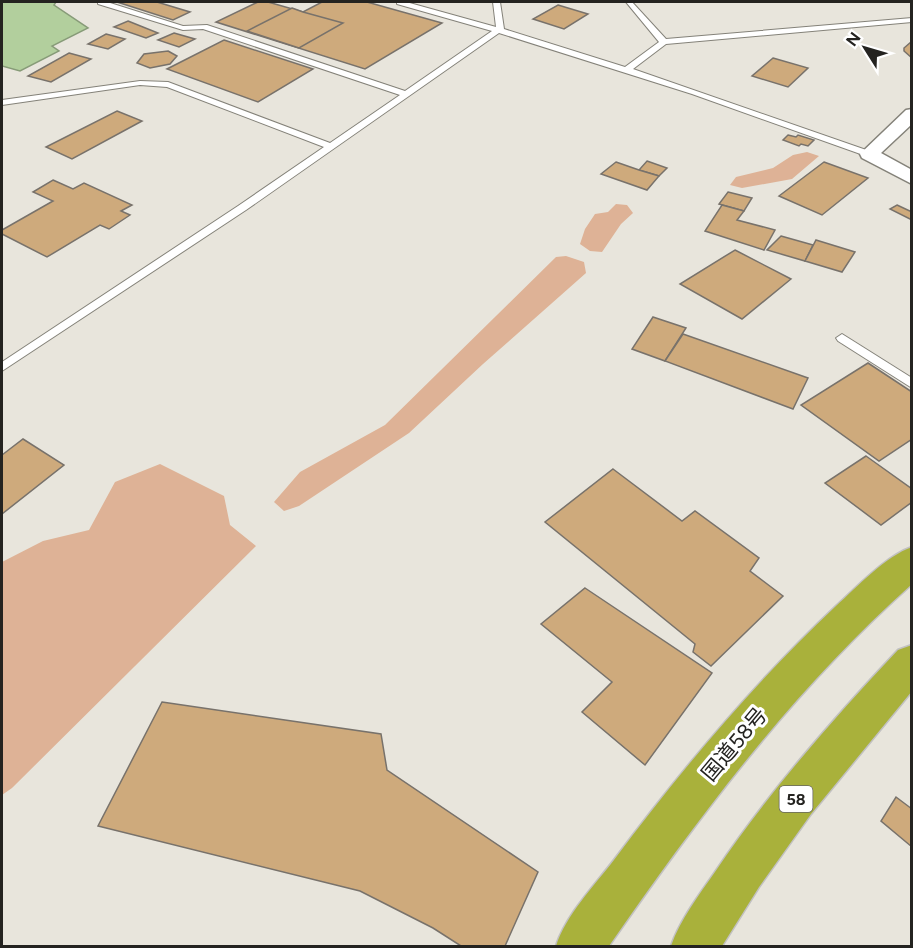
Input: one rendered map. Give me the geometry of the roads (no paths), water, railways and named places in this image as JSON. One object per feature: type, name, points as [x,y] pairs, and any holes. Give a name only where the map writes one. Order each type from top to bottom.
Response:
[{"type":"highway","name":"国道58号","points":[[580,946],[640,862],[721,758],[780,690],[843,624],[912,562]]},
{"type":"highway","name":"58","points":[[695,946],[713,916],[785,813],[850,728],[912,662]]},
{"type":"street","points":[[912,114],[869,154],[912,178]]},
{"type":"lane","points":[[101,2],[183,27],[204,27],[406,94]]},
{"type":"lane","points":[[400,2],[500,29],[778,120],[869,154]]},
{"type":"lane","points":[[498,2],[500,29]]},
{"type":"lane","points":[[629,2],[664,42]]},
{"type":"lane","points":[[626,70],[664,42],[912,20]]},
{"type":"lane","points":[[2,368],[500,29]]},
{"type":"lane","points":[[2,102],[140,84],[168,86],[330,146]]},
{"type":"lane","points":[[842,338],[912,384]]}]
